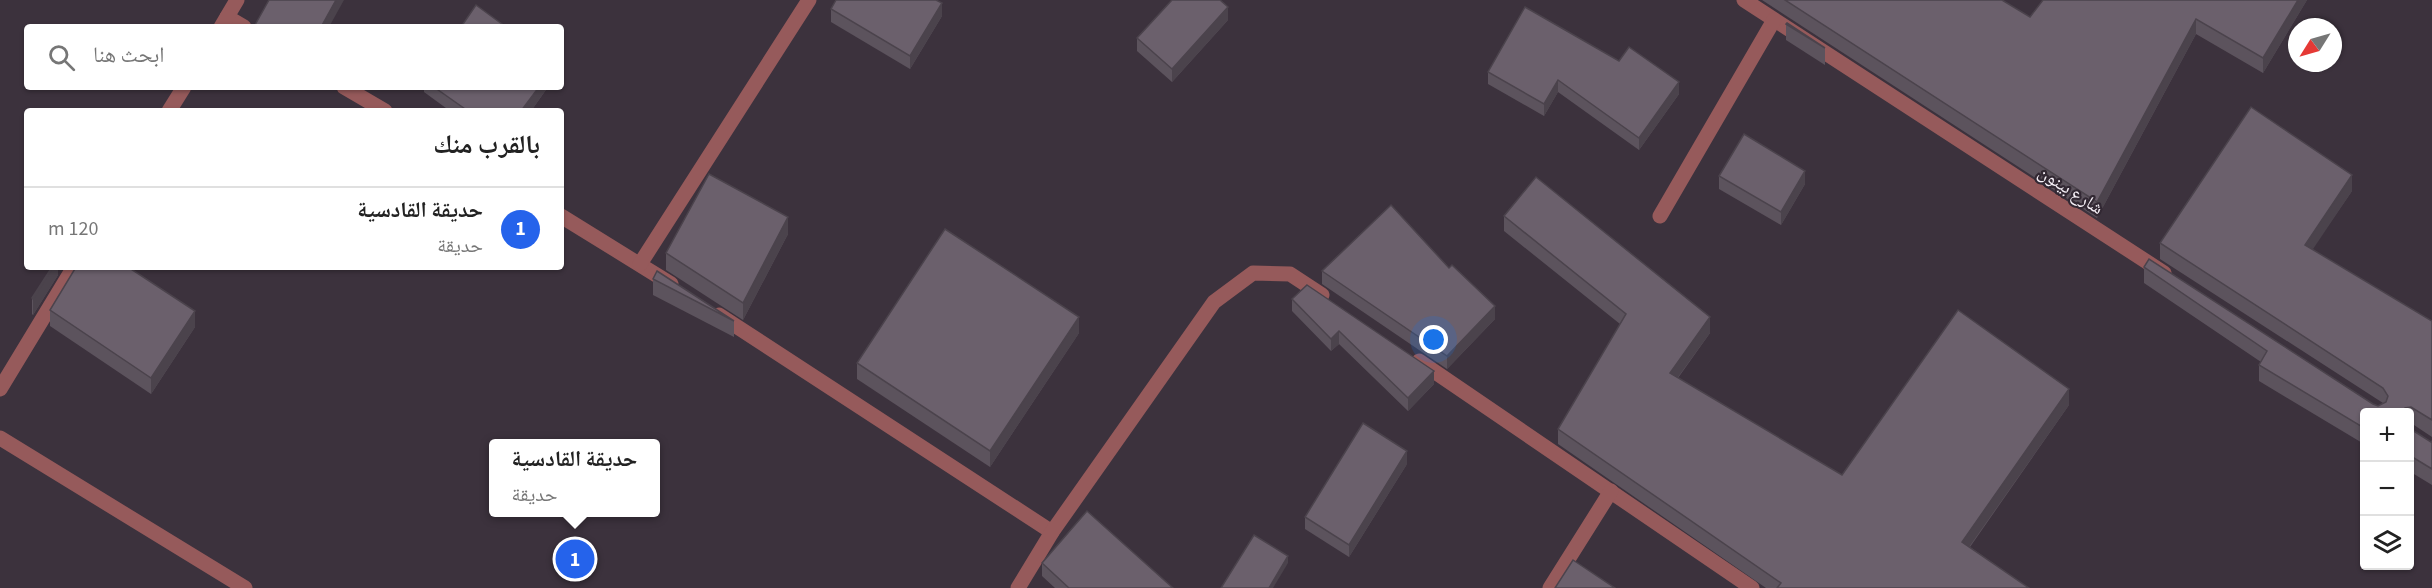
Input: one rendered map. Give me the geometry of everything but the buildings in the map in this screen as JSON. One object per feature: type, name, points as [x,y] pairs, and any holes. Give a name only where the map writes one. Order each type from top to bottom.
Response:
[{"type":"street","points":[[224,22],[237,0]]},
{"type":"street","points":[[640,264],[809,0]]},
{"type":"street","name":"شارع بينون","points":[[1744,0],[2177,282]]},
{"type":"street","points":[[1660,216],[1774,20]]},
{"type":"street","points":[[171,108],[182,90]]},
{"type":"street","points":[[349,90],[380,108]]},
{"type":"street","points":[[564,218],[680,290]]},
{"type":"street","points":[[0,389],[72,270]]},
{"type":"street","points":[[1018,588],[1052,532],[1214,302],[1253,273],[1272,273],[1290,274],[1339,307]]},
{"type":"street","points":[[710,310],[1052,532]]},
{"type":"street","points":[[1407,353],[1752,588]]},
{"type":"street","points":[[0,438],[245,588]]},
{"type":"street","points":[[1550,588],[1611,491]]},
{"type":"place","name":"حديقة القادسية","points":[[575,559]]}]
